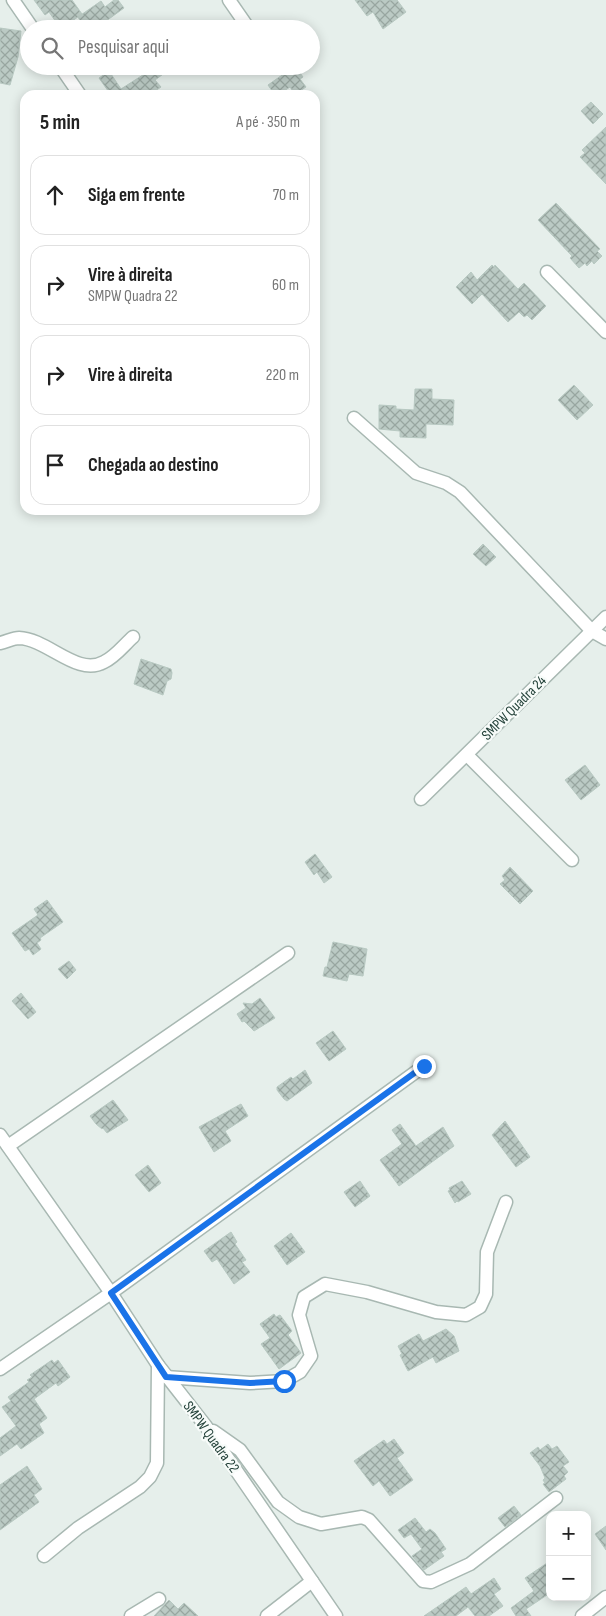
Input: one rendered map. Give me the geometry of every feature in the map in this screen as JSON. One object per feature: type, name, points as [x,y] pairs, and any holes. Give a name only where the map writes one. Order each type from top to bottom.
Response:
[{"type":"street","points":[[13,0],[27,20]]},
{"type":"street","points":[[229,0],[243,20]]},
{"type":"street","points":[[66,75],[77,90]]},
{"type":"street","points":[[547,272],[606,332]]},
{"type":"street","points":[[354,418],[416,474],[446,483],[460,492],[592,630],[606,639]]},
{"type":"street","name":"SMPW Quadra 24","points":[[421,799],[606,618]]},
{"type":"street","points":[[0,643],[19,638],[44,646],[77,663],[92,667],[106,662],[133,637]]},
{"type":"street","points":[[467,755],[572,860]]},
{"type":"street","points":[[8,1146],[288,953]]},
{"type":"street","points":[[0,1369],[111,1293],[424,1066]]},
{"type":"street","name":"SMPW Quadra 22","points":[[0,1135],[111,1293],[166,1377],[205,1425],[336,1616]]},
{"type":"street","points":[[166,1377],[250,1383],[284,1381],[300,1372],[310,1356],[299,1315],[304,1297],[325,1284],[367,1292],[436,1312],[466,1315],[480,1307],[486,1294],[487,1252],[506,1202]]},
{"type":"street","points":[[44,1556],[78,1528],[140,1487],[150,1477],[157,1463],[158,1365]]},
{"type":"street","points":[[205,1425],[240,1450],[278,1502],[299,1517],[321,1524],[362,1517],[369,1520],[423,1581],[431,1582],[470,1564],[556,1498]]},
{"type":"street","points":[[268,1616],[312,1581]]},
{"type":"street","points":[[582,1616],[606,1597]]},
{"type":"street","points":[[131,1616],[159,1599]]},
{"type":"building","points":[[34,0],[72,0],[82,14],[74,20],[55,20],[49,12],[45,15]]},
{"type":"building","points":[[114,0],[118,0],[124,8],[107,20],[80,20],[78,17],[101,1],[105,7]]},
{"type":"building","points":[[355,0],[397,0],[406,12],[383,29],[373,12],[367,16]]},
{"type":"building","points":[[0,28],[20,31],[18,57],[10,85],[0,83]]},
{"type":"building","points":[[103,75],[112,75],[121,89],[143,75],[162,75],[155,80],[161,87],[156,90],[107,90],[99,78]]},
{"type":"building","points":[[282,75],[302,75],[303,77],[300,79],[306,87],[301,90],[292,90],[290,87],[286,90],[272,90],[268,85]]},
{"type":"building","points":[[591,102],[603,114],[593,124],[581,111]]},
{"type":"building","points":[[606,127],[606,184],[580,157],[585,153],[582,150]]},
{"type":"building","points":[[556,203],[600,249],[597,251],[602,256],[594,264],[592,261],[587,266],[585,263],[579,268],[570,258],[572,256],[538,220]]},
{"type":"building","points":[[492,265],[494,267],[495,265],[518,289],[524,283],[546,306],[532,320],[527,315],[524,317],[519,312],[508,322],[482,294],[472,304],[456,287],[471,272],[477,280]]},
{"type":"building","points":[[574,385],[593,405],[577,420],[558,400]]},
{"type":"building","points":[[415,389],[432,389],[432,399],[454,400],[453,425],[426,424],[426,438],[400,437],[400,431],[379,429],[379,405],[396,406],[396,409],[414,410]]},
{"type":"building","points":[[483,544],[496,557],[486,566],[473,554]]},
{"type":"building","points":[[141,659],[171,669],[171,679],[167,681],[163,695],[134,684]]},
{"type":"building","points":[[585,765],[600,785],[581,800],[565,780]]},
{"type":"building","points":[[315,854],[332,877],[324,883],[317,872],[314,875],[305,862]]},
{"type":"building","points":[[510,867],[533,891],[520,904],[500,884],[505,880],[502,876]]},
{"type":"building","points":[[47,900],[63,922],[40,938],[41,940],[37,943],[41,949],[33,955],[29,949],[25,951],[12,933],[38,915],[34,909]]},
{"type":"building","points":[[333,942],[367,949],[363,976],[349,974],[347,981],[323,976]]},
{"type":"building","points":[[69,961],[76,970],[67,979],[58,969]]},
{"type":"building","points":[[21,993],[36,1012],[28,1019],[12,1001]]},
{"type":"building","points":[[260,998],[275,1018],[254,1031],[244,1021],[242,1022],[237,1014],[246,1008],[243,1003],[252,1004]]},
{"type":"building","points":[[333,1031],[346,1049],[329,1061],[316,1043]]},
{"type":"building","points":[[305,1070],[312,1083],[287,1101],[277,1090],[277,1087]]},
{"type":"building","points":[[113,1100],[128,1120],[107,1133],[90,1116]]},
{"type":"building","points":[[241,1104],[248,1116],[225,1131],[231,1141],[214,1152],[199,1127]]},
{"type":"building","points":[[505,1121],[530,1157],[516,1167],[492,1135]]},
{"type":"building","points":[[400,1124],[416,1146],[443,1127],[454,1146],[399,1186],[380,1160],[402,1144],[392,1130]]},
{"type":"building","points":[[148,1165],[161,1183],[149,1192],[135,1175]]},
{"type":"building","points":[[360,1181],[370,1196],[355,1207],[344,1192]]},
{"type":"building","points":[[462,1181],[471,1194],[455,1203],[448,1191],[450,1190],[449,1188]]},
{"type":"building","points":[[231,1232],[237,1242],[235,1244],[246,1260],[242,1262],[250,1272],[234,1284],[217,1259],[212,1262],[204,1251]]},
{"type":"building","points":[[291,1233],[305,1252],[287,1265],[274,1246]]},
{"type":"building","points":[[274,1314],[276,1317],[280,1315],[292,1331],[288,1335],[301,1353],[279,1369],[261,1344],[270,1338],[260,1324]]},
{"type":"building","points":[[446,1329],[454,1336],[459,1351],[436,1363],[433,1357],[408,1371],[398,1346],[419,1334],[423,1341]]},
{"type":"building","points":[[52,1360],[54,1363],[58,1360],[70,1377],[58,1386],[56,1383],[34,1399],[47,1418],[39,1424],[44,1433],[21,1449],[17,1444],[0,1456],[0,1438],[16,1426],[2,1407],[11,1401],[8,1397],[29,1382],[27,1380],[32,1377],[30,1375]]},
{"type":"building","points":[[394,1439],[404,1453],[397,1458],[413,1480],[390,1496],[379,1481],[373,1486],[354,1461],[384,1440],[387,1444]]},
{"type":"building","points":[[548,1444],[552,1449],[557,1446],[569,1462],[563,1466],[568,1472],[564,1476],[566,1479],[549,1492],[543,1484],[545,1483],[543,1480],[545,1478],[540,1466],[530,1453],[538,1447],[540,1450]]},
{"type":"building","points":[[27,1466],[42,1489],[34,1495],[39,1502],[0,1530],[0,1485]]},
{"type":"building","points":[[514,1506],[521,1515],[505,1527],[498,1518]]},
{"type":"building","points":[[415,1518],[426,1532],[430,1529],[435,1533],[446,1549],[441,1552],[444,1556],[424,1570],[412,1556],[422,1549],[411,1534],[404,1538],[398,1530]]},
{"type":"building","points":[[606,1526],[606,1550],[595,1534]]},
{"type":"building","points":[[546,1564],[546,1596],[526,1609],[531,1616],[516,1616],[511,1608],[534,1591],[525,1578]]},
{"type":"building","points":[[494,1578],[501,1589],[494,1594],[503,1606],[489,1616],[475,1616],[468,1607],[456,1616],[424,1616],[466,1587],[471,1594]]},
{"type":"building","points":[[169,1600],[178,1609],[184,1603],[198,1616],[154,1616]]},
{"type":"route","points":[[284,1381],[250,1383],[166,1377],[111,1293],[424,1066]]}]
